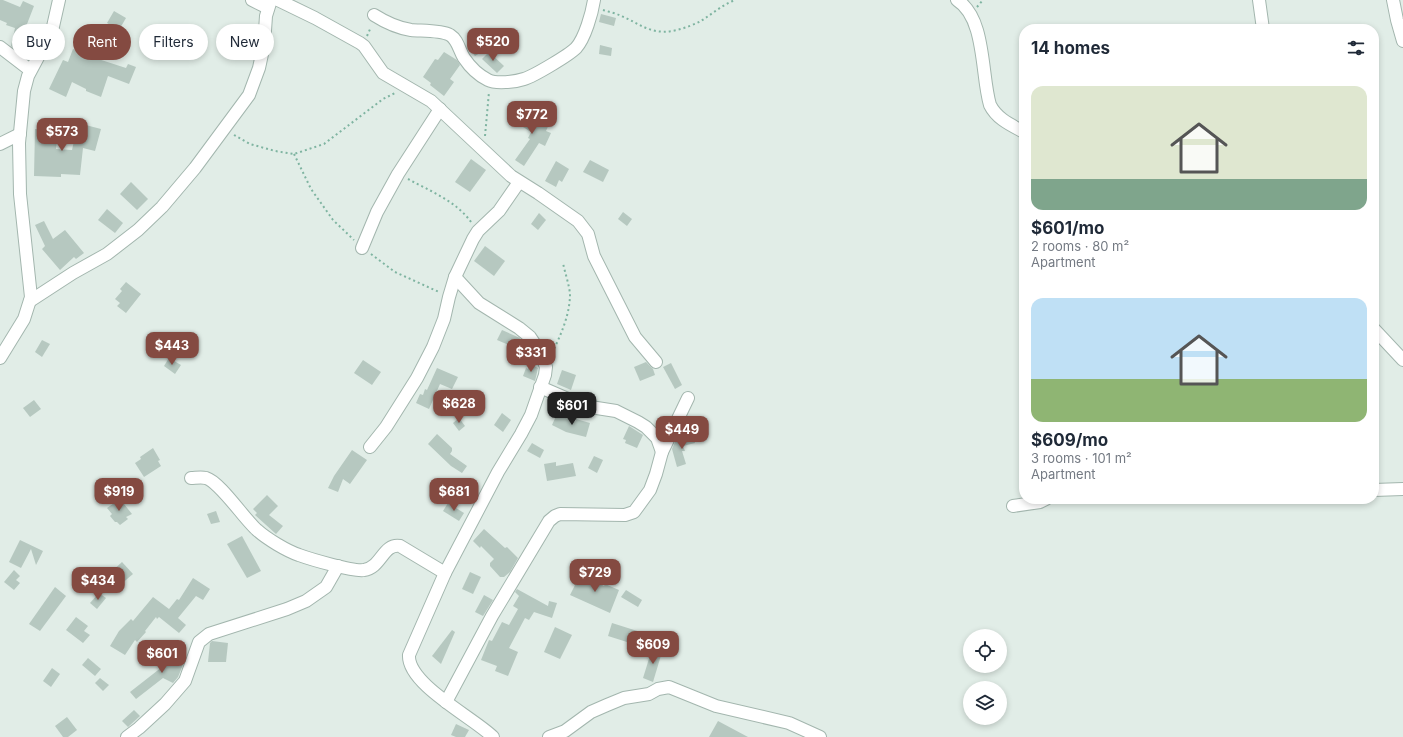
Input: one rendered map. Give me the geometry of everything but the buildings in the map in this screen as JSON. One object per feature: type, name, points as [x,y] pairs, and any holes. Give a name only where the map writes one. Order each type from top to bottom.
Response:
[{"type":"street","points":[[0,358],[24,319],[30,301],[31,288],[20,194],[20,134],[24,91],[30,70],[49,36],[59,0]]},
{"type":"street","points":[[30,301],[107,254],[138,230],[162,207],[195,168],[224,130],[249,95],[259,68],[264,45],[265,22],[270,4],[252,0]]},
{"type":"street","points":[[278,0],[315,18],[360,43],[364,46],[383,73],[431,101],[482,150],[519,182],[555,204],[578,221],[588,234],[594,256],[635,337],[656,362]]},
{"type":"street","points":[[956,0],[968,11],[978,34],[990,105],[1003,121],[1019,129]]},
{"type":"street","points":[[1259,0],[1262,24]]},
{"type":"street","points":[[1394,0],[1397,20],[1403,41]]},
{"type":"street","points":[[374,15],[386,22],[409,30],[450,34],[456,40],[463,57],[472,68],[489,81],[506,83],[524,80],[576,48],[583,36],[593,3]]},
{"type":"street","points":[[0,47],[30,70]]},
{"type":"street","points":[[362,248],[377,212],[398,174],[440,109]]},
{"type":"street","points":[[0,144],[20,134]]},
{"type":"street","points":[[370,447],[386,427],[417,378],[433,347],[444,319],[455,277],[467,250],[478,231],[499,211],[519,182]]},
{"type":"street","points":[[455,277],[479,303],[519,328],[530,337],[536,345],[546,367],[545,375],[531,414],[498,472],[445,573],[410,651],[409,658],[413,669],[420,680],[446,702],[493,737]]},
{"type":"street","points":[[1379,334],[1403,360]]},
{"type":"street","points":[[540,387],[584,406],[616,411],[638,422],[646,427],[657,438],[662,452]]},
{"type":"street","points":[[446,702],[492,616],[549,521],[560,514],[625,515],[632,513],[650,490],[662,452],[688,398]]},
{"type":"street","points":[[191,478],[205,478],[211,481],[236,506],[257,531],[298,555],[338,566],[365,570],[374,566],[389,547],[394,545],[400,546],[445,573]]},
{"type":"street","points":[[1379,490],[1403,489]]},
{"type":"street","points":[[1013,506],[1026,504]]},
{"type":"street","points":[[127,737],[165,704],[185,681],[200,642],[208,634],[287,609],[306,601],[326,587],[338,566]]},
{"type":"street","points":[[549,737],[565,731],[591,712],[607,705],[624,698],[649,694],[658,688],[669,687],[716,706],[789,723],[820,737]]},
{"type":"path","points":[[593,3],[621,15],[636,24],[658,32],[687,27],[701,21],[723,6],[735,0]]},
{"type":"path","points":[[482,150],[489,102],[489,81]]},
{"type":"path","points":[[224,130],[250,144],[275,151],[294,154],[324,144],[383,99],[407,87]]},
{"type":"path","points":[[398,174],[455,205],[465,214],[478,231]]},
{"type":"path","points":[[546,367],[562,333],[568,307],[570,293],[563,263]]}]
